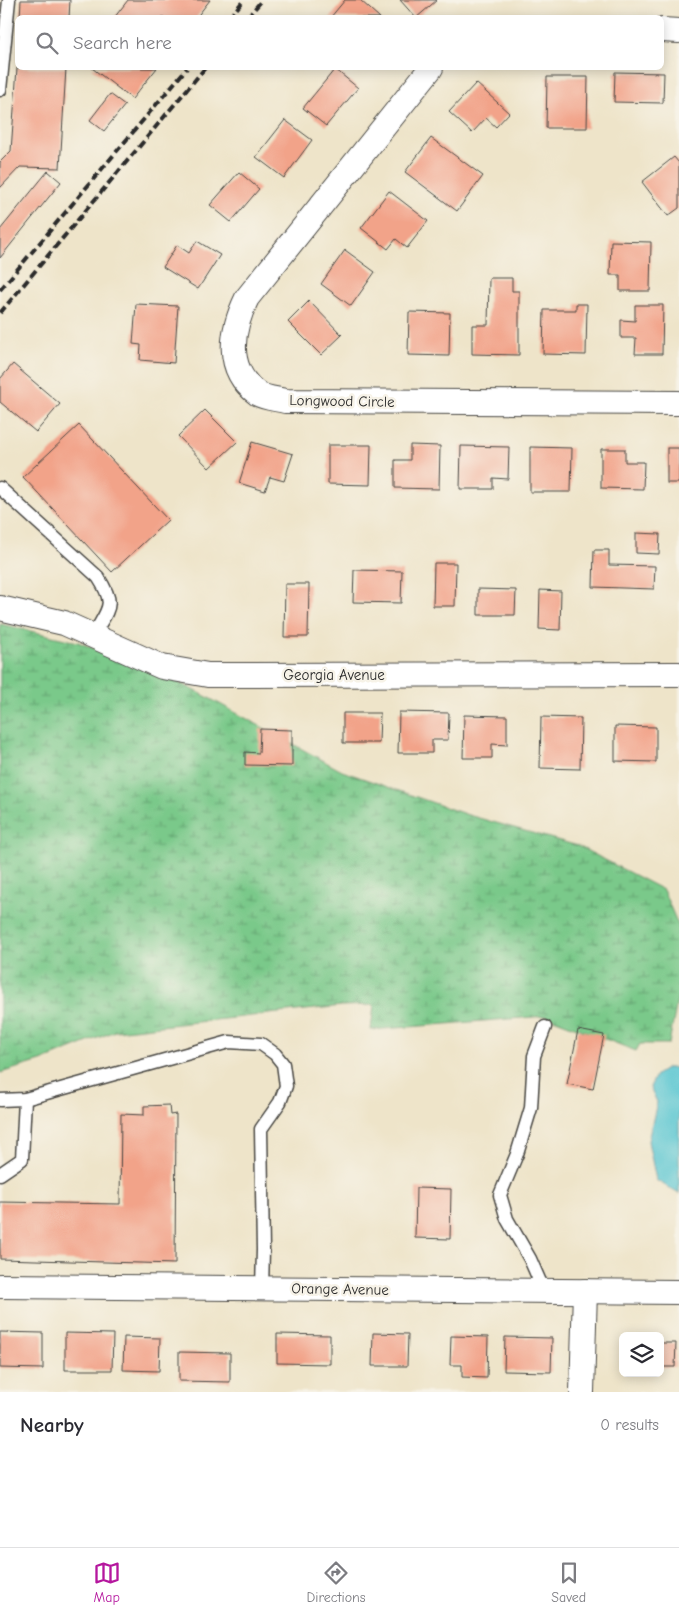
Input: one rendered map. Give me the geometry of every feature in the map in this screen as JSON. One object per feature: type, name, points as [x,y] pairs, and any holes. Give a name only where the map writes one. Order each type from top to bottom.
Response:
[{"type":"street","points":[[664,30],[679,31]]},
{"type":"street","name":"Longwood Circle","points":[[429,70],[246,298],[237,317],[233,341],[236,367],[245,381],[260,395],[285,401],[679,403]]},
{"type":"street","name":"Georgia Avenue","points":[[0,608],[64,623],[162,667],[208,675],[679,674]]},
{"type":"street","name":"Orange Avenue","points":[[0,1286],[679,1292]]},
{"type":"street","points":[[582,1392],[585,1291]]},
{"type":"lane","points":[[0,90],[9,0]]},
{"type":"lane","points":[[0,488],[98,577],[106,589],[110,599],[110,606],[93,636]]},
{"type":"lane","points":[[544,1291],[530,1258],[507,1219],[500,1195],[517,1154],[531,1108],[534,1056],[545,1027]]},
{"type":"lane","points":[[0,1100],[25,1099],[228,1042],[260,1044],[275,1054],[283,1064],[286,1086],[280,1102],[261,1129],[262,1288]]},
{"type":"lane","points":[[0,1174],[22,1159],[25,1099]]},
{"type":"green space","points":[[0,624],[78,642],[198,692],[342,771],[468,815],[578,846],[663,890],[679,927],[679,991],[669,1044],[640,1044],[636,1051],[546,1016],[371,1030],[374,1005],[342,1006],[115,1031],[41,1061],[0,1073]]},
{"type":"water","points":[[667,1068],[679,1068],[679,1194],[656,1180],[648,1141],[657,1102],[650,1087],[656,1075]]},
{"type":"building","points":[[21,0],[70,0],[69,15],[20,15]]},
{"type":"building","points":[[128,0],[210,0],[198,15],[116,15]]},
{"type":"building","points":[[345,0],[360,0],[377,15],[332,15]]},
{"type":"building","points":[[400,0],[437,0],[420,15],[413,15]]},
{"type":"building","points":[[17,70],[66,70],[60,168],[20,167],[0,188],[0,162],[11,151]]},
{"type":"building","points":[[95,70],[155,70],[132,99]]},
{"type":"building","points":[[334,70],[358,88],[326,126],[303,108]]},
{"type":"building","points":[[615,72],[664,73],[663,103],[614,102]]},
{"type":"building","points":[[547,77],[588,77],[587,128],[546,128]]},
{"type":"building","points":[[476,83],[509,113],[496,127],[486,118],[472,133],[449,112]]},
{"type":"building","points":[[110,94],[125,105],[104,131],[90,120]]},
{"type":"building","points":[[285,120],[312,140],[284,178],[256,157]]},
{"type":"building","points":[[431,138],[483,176],[457,211],[405,172]]},
{"type":"building","points":[[674,157],[679,163],[679,208],[668,216],[642,182]]},
{"type":"building","points":[[48,171],[61,182],[0,258],[0,230]]},
{"type":"building","points":[[239,172],[259,189],[231,222],[210,205]]},
{"type":"building","points":[[389,191],[428,221],[407,248],[396,239],[388,249],[361,228]]},
{"type":"building","points":[[197,241],[220,255],[198,289],[163,267],[177,245],[189,253]]},
{"type":"building","points":[[611,241],[651,242],[650,291],[620,291],[620,275],[610,275]]},
{"type":"building","points":[[345,250],[375,272],[351,306],[321,284]]},
{"type":"building","points":[[489,278],[512,278],[512,291],[519,291],[519,355],[472,354],[472,325],[488,325]]},
{"type":"building","points":[[309,301],[342,335],[321,355],[288,322]]},
{"type":"building","points":[[136,304],[178,306],[174,363],[140,360],[141,345],[133,344]]},
{"type":"building","points":[[576,304],[587,304],[586,355],[543,354],[544,310],[576,310]]},
{"type":"building","points":[[635,305],[663,305],[662,354],[635,354],[636,338],[621,338],[621,320],[635,321]]},
{"type":"building","points":[[409,312],[450,313],[449,356],[408,355]]},
{"type":"building","points":[[13,364],[60,404],[36,432],[0,402],[0,379]]},
{"type":"building","points":[[205,410],[237,442],[209,468],[178,436]]},
{"type":"building","points":[[79,425],[168,520],[112,572],[23,477]]},
{"type":"building","points":[[252,442],[293,454],[284,481],[270,477],[265,491],[239,483]]},
{"type":"building","points":[[328,445],[371,445],[370,485],[328,484]]},
{"type":"building","points":[[410,445],[440,446],[439,489],[395,488],[395,460],[410,460]]},
{"type":"building","points":[[461,446],[509,447],[508,479],[493,478],[493,489],[460,489]]},
{"type":"building","points":[[530,447],[572,448],[571,492],[530,492]]},
{"type":"building","points":[[667,448],[679,448],[679,483],[667,483]]},
{"type":"building","points":[[601,449],[625,449],[625,462],[644,462],[643,489],[601,488]]},
{"type":"building","points":[[636,533],[660,534],[659,554],[636,553]]},
{"type":"building","points":[[594,550],[609,550],[609,565],[655,566],[654,589],[593,587]]},
{"type":"building","points":[[434,563],[456,563],[455,606],[433,606]]},
{"type":"building","points":[[354,570],[402,571],[401,603],[353,602]]},
{"type":"building","points":[[285,584],[309,584],[308,637],[284,637]]},
{"type":"building","points":[[478,589],[516,590],[515,615],[478,615]]},
{"type":"building","points":[[540,590],[561,591],[560,630],[539,629]]},
{"type":"building","points":[[399,712],[449,713],[448,740],[432,740],[432,753],[398,753]]},
{"type":"building","points":[[343,713],[380,713],[379,743],[343,743]]},
{"type":"building","points":[[464,715],[507,716],[507,745],[492,744],[492,758],[463,758]]},
{"type":"building","points":[[541,717],[581,718],[580,769],[540,768]]},
{"type":"building","points":[[615,726],[656,727],[656,762],[615,761]]},
{"type":"building","points":[[260,729],[292,730],[292,766],[245,765],[245,752],[259,753]]},
{"type":"building","points":[[578,1030],[604,1035],[593,1089],[567,1084]]},
{"type":"building","points":[[169,1105],[170,1115],[176,1114],[175,1264],[0,1259],[0,1202],[120,1204],[121,1114],[144,1115],[144,1106]]},
{"type":"building","points":[[416,1188],[451,1189],[450,1239],[415,1238]]},
{"type":"building","points":[[0,1332],[43,1333],[43,1369],[0,1368]]},
{"type":"building","points":[[65,1333],[113,1334],[112,1370],[65,1370]]},
{"type":"building","points":[[373,1333],[408,1334],[407,1366],[372,1366]]},
{"type":"building","points":[[277,1334],[330,1335],[330,1364],[277,1363]]},
{"type":"building","points":[[451,1336],[488,1337],[487,1378],[462,1377],[462,1365],[450,1365]]},
{"type":"building","points":[[124,1337],[160,1338],[159,1371],[123,1370]]},
{"type":"building","points":[[505,1337],[552,1338],[551,1372],[504,1371]]},
{"type":"building","points":[[664,1343],[676,1343],[675,1367],[664,1367]]},
{"type":"building","points":[[179,1352],[230,1353],[230,1382],[179,1381]]},
{"type":"railway","points":[[232,15],[244,0]]},
{"type":"railway","points":[[250,15],[262,0]]},
{"type":"railway","points":[[0,290],[185,70]]},
{"type":"railway","points":[[0,313],[203,70]]}]
